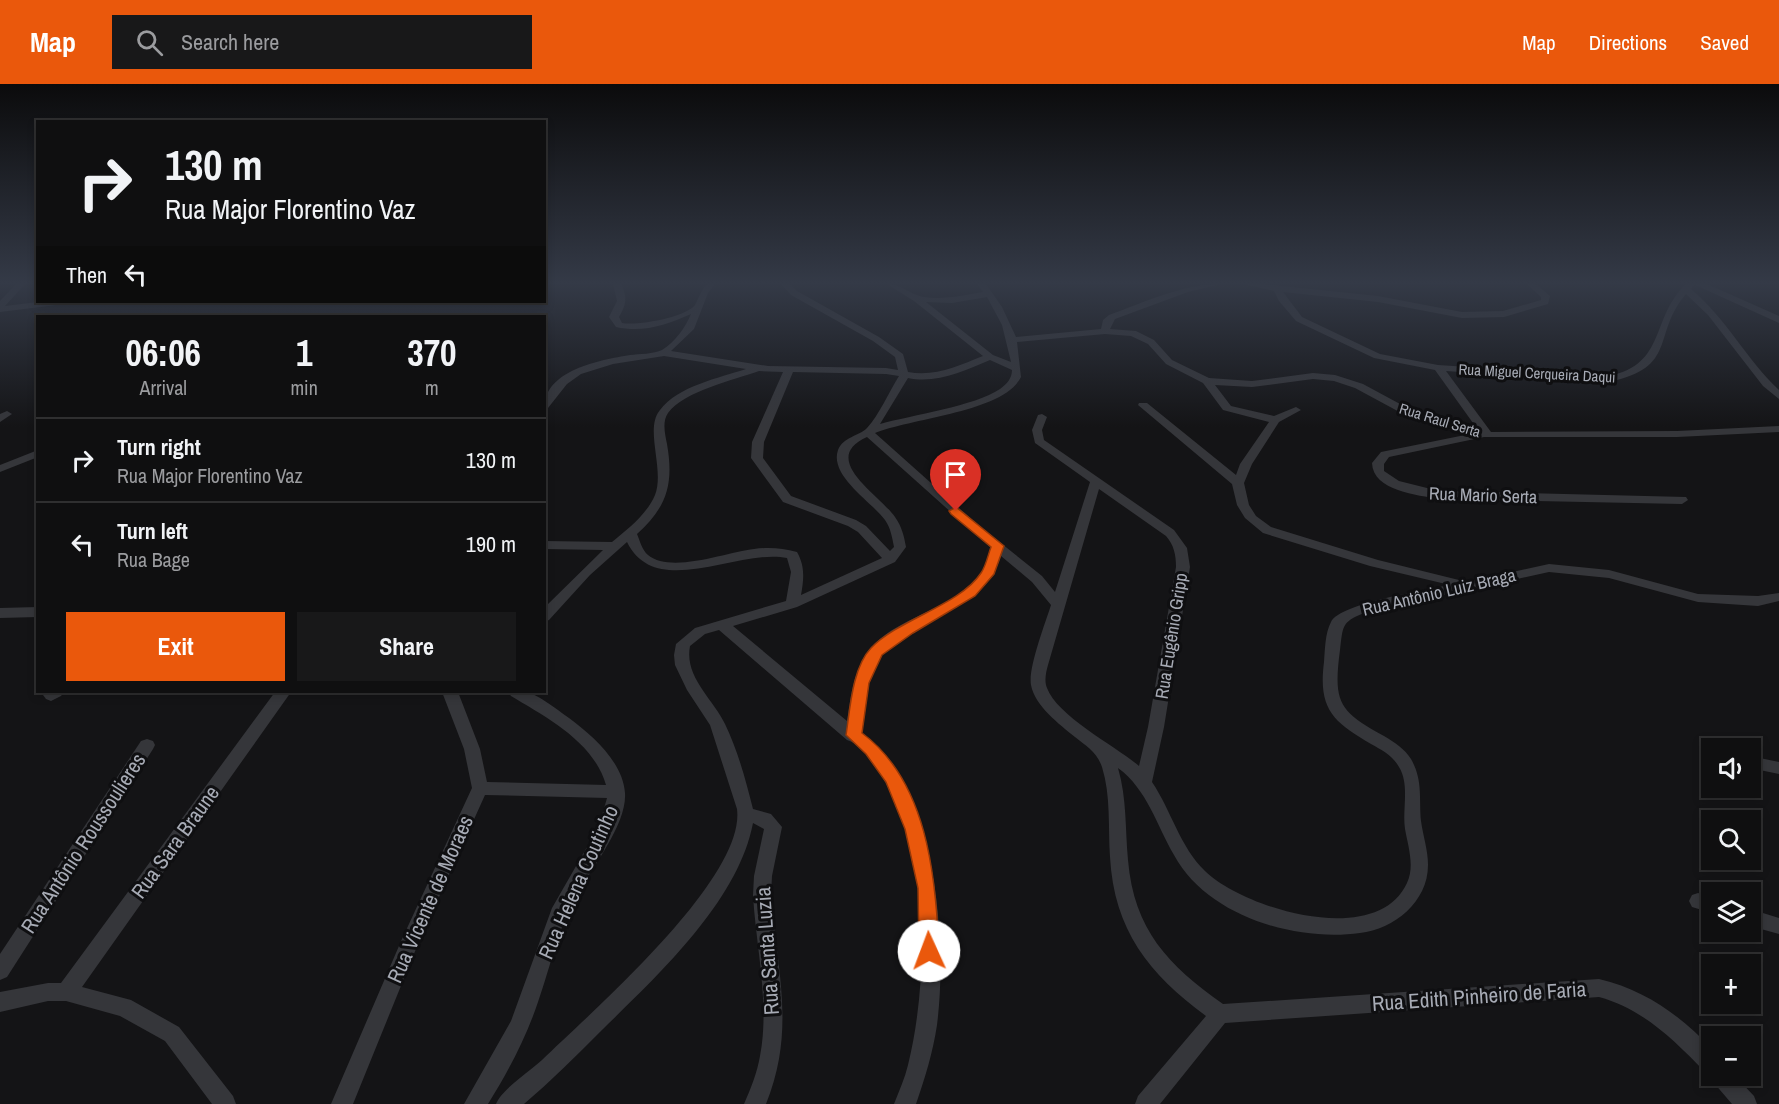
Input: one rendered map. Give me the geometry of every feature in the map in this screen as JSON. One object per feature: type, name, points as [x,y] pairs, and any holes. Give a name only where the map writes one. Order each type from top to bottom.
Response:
[{"type":"street","points":[[664,353],[687,332]]},
{"type":"street","points":[[863,332],[892,348],[900,356],[904,376],[869,433]]},
{"type":"street","points":[[958,332],[990,357],[1016,368]]},
{"type":"street","points":[[507,1104],[660,960],[709,897],[725,872],[743,834],[746,815],[718,724],[681,663],[680,652],[690,637],[721,624],[792,604],[890,560],[900,547],[899,531],[888,513],[849,477],[843,465],[842,453],[845,446],[869,433],[901,421],[997,394],[1012,385],[1016,378],[1016,368],[1013,340],[1009,332]]},
{"type":"street","points":[[1013,340],[1099,332]]},
{"type":"street","name":"Rua Raul Serta","points":[[1117,332],[1145,338],[1168,362],[1207,381],[1252,384],[1313,376],[1335,378],[1359,386],[1394,407],[1418,416],[1488,435],[1677,434],[1779,429]]},
{"type":"street","name":"Rua Miguel Cerqueira Daqui","points":[[1325,332],[1377,356],[1438,368],[1623,377],[1637,372],[1656,352],[1664,332]]},
{"type":"street","points":[[1724,332],[1761,379],[1779,396]]},
{"type":"street","points":[[546,404],[568,377],[577,372],[612,361],[664,353],[757,368],[886,371],[904,376],[943,375],[990,357]]},
{"type":"street","points":[[546,615],[567,591],[614,546],[630,534],[658,501],[664,485],[663,442],[659,428],[662,412],[684,395],[757,368]]},
{"type":"street","points":[[1438,368],[1488,435]]},
{"type":"street","points":[[789,370],[758,442],[757,458],[787,499],[852,523],[862,529],[890,560]]},
{"type":"street","points":[[1207,381],[1227,408],[1275,420]]},
{"type":"street","points":[[1143,405],[1238,483]]},
{"type":"street","points":[[1296,410],[1275,420],[1246,464],[1238,483],[1243,505],[1251,518],[1267,530],[1375,563],[1464,584]]},
{"type":"street","points":[[1418,416],[1429,444]]},
{"type":"street","name":"Rua Eugênio Gripp","points":[[1042,417],[1036,430],[1040,441],[1095,483],[1170,533],[1178,542],[1183,553],[1183,567],[1156,727],[1143,783]]},
{"type":"street","points":[[869,433],[1037,579],[1057,604]]},
{"type":"street","name":"Rua Mario Serta","points":[[1488,435],[1429,444],[1385,454],[1378,459],[1380,473],[1406,489],[1439,495],[1682,500]]},
{"type":"street","points":[[0,470],[36,454]]},
{"type":"street","name":"Rua Antônio Luiz Braga","points":[[1095,483],[1057,604],[1039,673],[1041,692],[1104,751],[1132,770],[1143,783],[1196,873],[1211,888],[1233,901],[1280,918],[1335,926],[1375,923],[1400,906],[1416,884],[1419,860],[1412,822],[1413,785],[1410,772],[1402,757],[1353,726],[1335,708],[1330,695],[1337,623],[1345,615],[1464,584],[1533,570],[1566,568],[1609,574],[1698,598],[1758,601],[1779,597]]},
{"type":"street","points":[[630,534],[637,550],[645,560],[656,565],[699,563],[768,550],[792,555],[797,562],[798,572],[792,604]]},
{"type":"street","points":[[546,544],[614,546]]},
{"type":"street","points":[[858,738],[861,683],[876,652],[908,629],[977,587],[987,574],[998,546]]},
{"type":"street","points":[[0,613],[36,612]]},
{"type":"street","points":[[721,624],[880,759],[894,779],[914,829],[927,888],[928,1027],[922,1063],[905,1104]]},
{"type":"street","name":"Rua Sara Braune","points":[[66,992],[282,693]]},
{"type":"street","points":[[450,693],[472,749],[480,788],[616,792]]},
{"type":"street","name":"Rua Helena Coutinho","points":[[475,1104],[512,1042],[556,921],[568,893],[608,823],[616,792],[606,762],[562,721],[518,693]]},
{"type":"street","name":"Rua Antônio Roussoulieres","points":[[0,971],[147,745]]},
{"type":"street","points":[[1104,751],[1117,791],[1119,858],[1123,892],[1137,930],[1162,969],[1185,990],[1220,1014],[1146,1104]]},
{"type":"street","points":[[1761,764],[1779,768]]},
{"type":"street","name":"Rua Vicente de Moraes","points":[[342,1104],[411,939],[480,788]]},
{"type":"street","name":"Rua Santa Luzia","points":[[746,815],[769,820],[774,827],[764,861],[762,896],[773,1004],[771,1059],[765,1085],[755,1104]]},
{"type":"street","points":[[1761,920],[1779,926]]},
{"type":"street","name":"Rua Edith Pinheiro de Faria","points":[[1220,1014],[1599,988],[1629,996],[1644,1005],[1666,1020],[1701,1054]]},
{"type":"street","points":[[0,1002],[48,992],[66,992],[124,1007],[172,1034],[225,1104]]},
{"type":"street","points":[[1730,1086],[1746,1104]]},
{"type":"route","points":[[929,951],[927,888],[914,829],[894,779],[872,749],[854,735],[861,683],[868,664],[876,652],[908,629],[970,592],[983,581],[992,564],[998,546],[956,511]]}]
